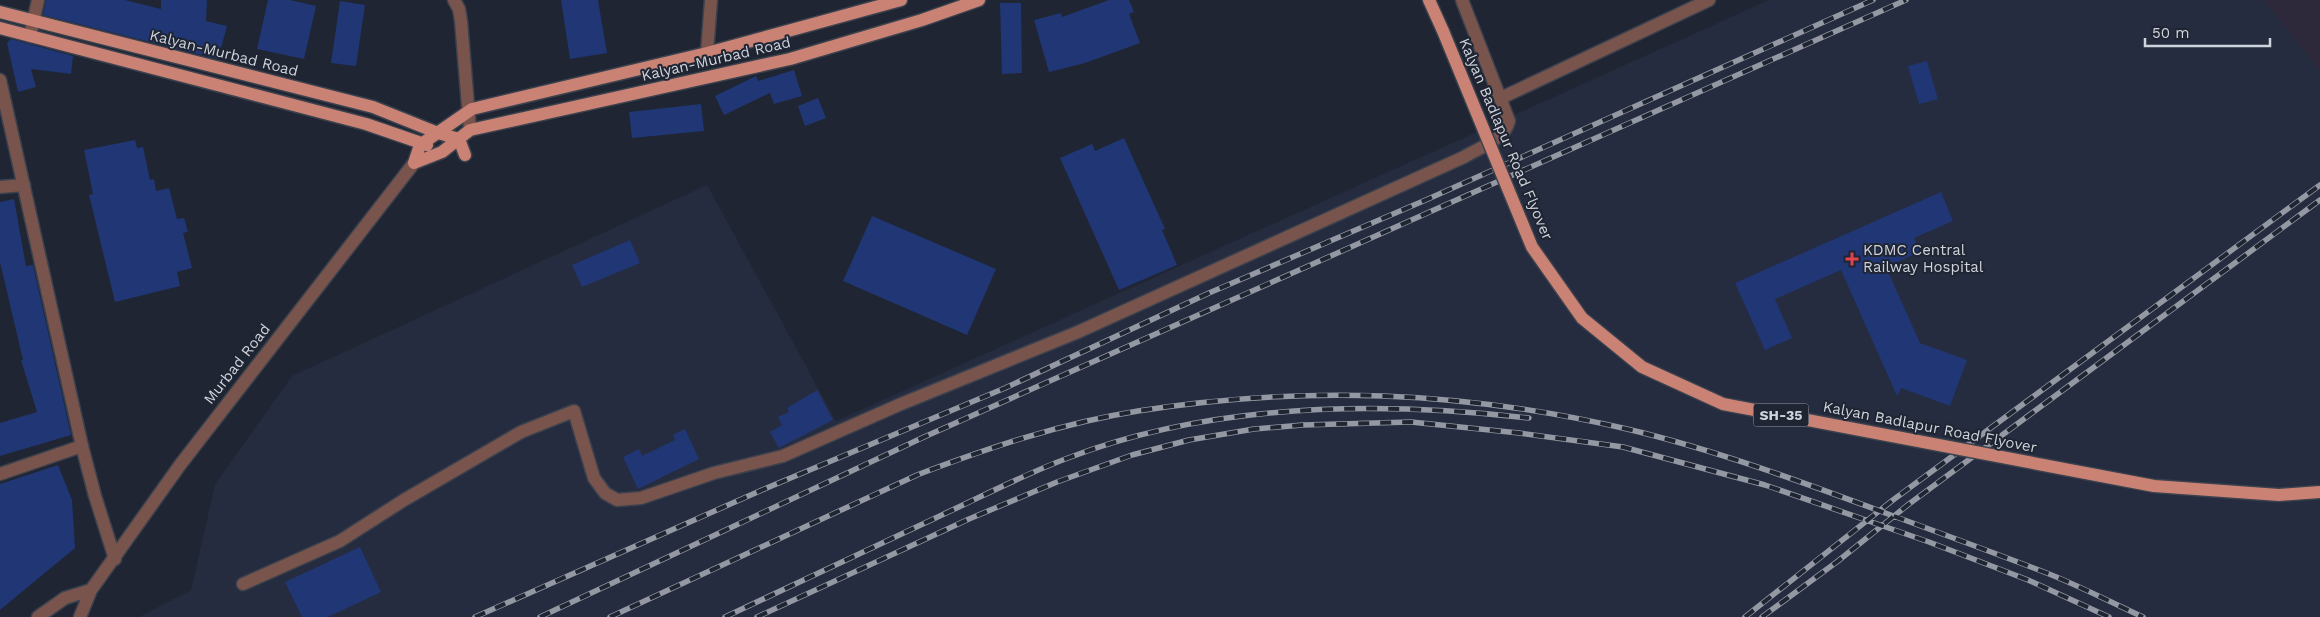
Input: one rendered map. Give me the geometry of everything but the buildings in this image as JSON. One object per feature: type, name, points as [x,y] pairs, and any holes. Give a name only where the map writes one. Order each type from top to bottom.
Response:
[{"type":"main road","name":"Kalyan-Murbad Road","points":[[422,144],[472,109],[707,53],[901,0]]},
{"type":"main road","name":"Kalyan-Murbad Road","points":[[414,163],[442,152],[470,130],[790,60],[922,20],[979,0]]},
{"type":"main road","name":"Kalyan Badlapur Road Flyover","points":[[1429,0],[1532,247],[1582,318],[1642,367],[1723,404],[2154,486],[2279,495],[2320,492]]},
{"type":"main road","name":"Kalyan-Murbad Road","points":[[0,12],[372,107],[438,133],[459,139]]},
{"type":"main road","name":"Kalyan-Murbad Road","points":[[0,28],[366,124],[442,152],[465,155],[459,139]]},
{"type":"main road","points":[[119,59],[122,44]]},
{"type":"main road","points":[[216,84],[221,69]]},
{"type":"main road","points":[[263,97],[267,81]]},
{"type":"main road","points":[[314,110],[320,94]]},
{"type":"main road","points":[[414,163],[422,144]]},
{"type":"street","points":[[30,36],[38,0]]},
{"type":"street","points":[[454,0],[459,9],[461,21],[470,130]]},
{"type":"street","points":[[707,53],[711,0]]},
{"type":"street","points":[[243,584],[340,541],[404,500],[520,432],[574,411],[594,478],[605,494],[617,500],[640,498],[714,473],[783,456],[901,404],[1078,332],[1464,157],[1502,134],[1507,129],[1509,121],[1462,0]]},
{"type":"street","points":[[1501,98],[1708,0]]},
{"type":"street","points":[[0,80],[82,446],[115,559]]},
{"type":"street","name":"Murbad Road","points":[[80,617],[91,590],[115,559],[186,457],[414,163]]},
{"type":"street","points":[[0,187],[24,185]]},
{"type":"street","points":[[0,474],[82,446]]},
{"type":"street","points":[[38,617],[65,598],[91,590]]},
{"type":"shaded area","points":[[1769,0],[2320,0],[2320,617],[139,617],[191,590],[215,484],[292,376],[707,185],[836,421]]},
{"type":"shaded area","points":[[2264,0],[2320,0],[2320,71]]},
{"type":"railway","points":[[475,617],[762,490],[1005,388],[1209,293],[1428,199],[1873,0]]},
{"type":"railway","points":[[540,617],[924,437],[1906,0]]},
{"type":"railway","points":[[1745,617],[1893,500],[2320,185]]},
{"type":"railway","points":[[1762,617],[1838,561],[1909,504],[2320,200]]},
{"type":"railway","points":[[610,617],[917,475],[1026,437],[1081,422],[1138,411],[1200,403],[1322,395],[1383,396],[1505,407],[1566,416],[1660,437],[1791,479],[1986,550],[2057,577],[2143,617]]},
{"type":"railway","points":[[725,617],[1052,464],[1123,440],[1179,426],[1237,417],[1296,411],[1354,409],[1413,409],[1529,418]]},
{"type":"railway","points":[[757,617],[969,519],[1057,482],[1132,455],[1189,440],[1254,429],[1303,425],[1411,422],[1519,433],[1623,447],[1765,485],[1929,542],[2028,580],[2109,617]]},
{"type":"place","name":"KDMC Central Railway Hospital","points":[[1852,259]]}]
